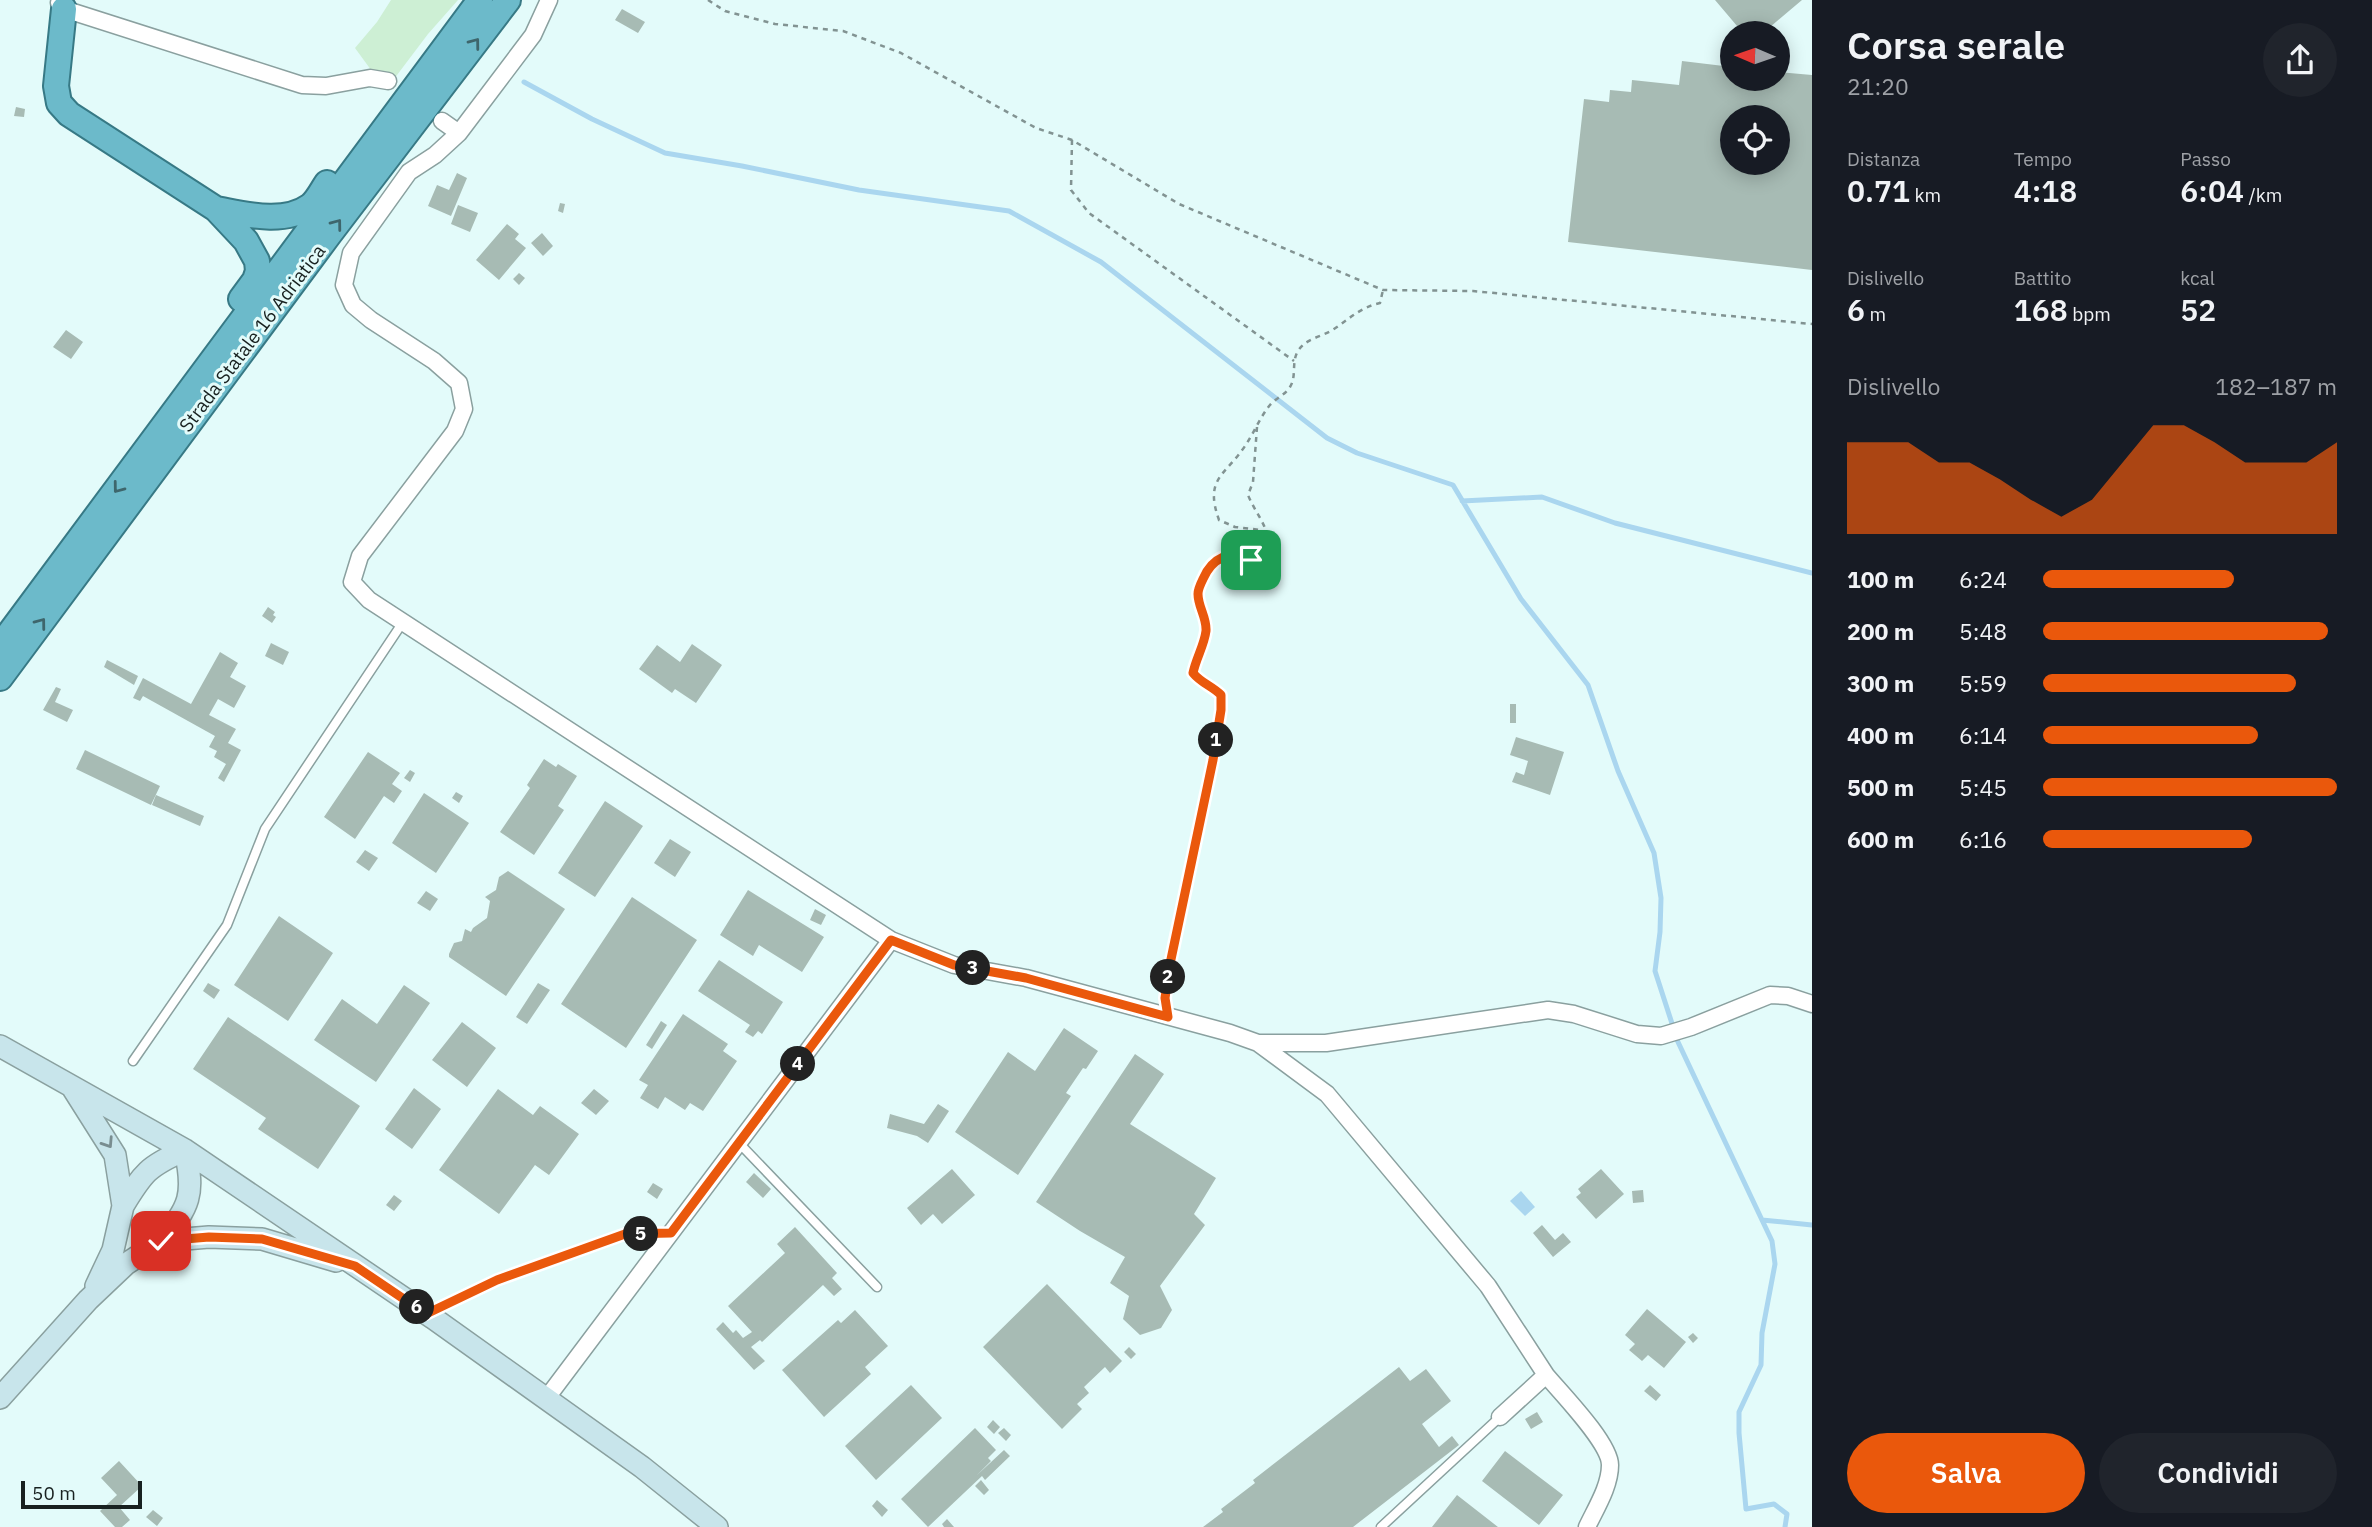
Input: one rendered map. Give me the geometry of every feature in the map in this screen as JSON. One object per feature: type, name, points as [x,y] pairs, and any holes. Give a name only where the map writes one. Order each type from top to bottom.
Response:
[{"type":"highway","name":"Strada Statale 16 Adriatica","points":[[0,646],[480,0]]},
{"type":"highway","name":"Strada Statale 16 Adriatica","points":[[0,678],[328,236],[508,0]]},
{"type":"highway","points":[[60,4],[56,86],[59,103],[69,114],[216,209],[246,240],[257,261],[255,280],[166,400],[149,446]]},
{"type":"highway","points":[[216,209],[259,216],[292,214],[311,205],[363,135],[403,105]]},
{"type":"main road","points":[[0,1046],[185,1150],[426,1314],[642,1467],[717,1527]]},
{"type":"main road","points":[[71,1086],[116,1155],[122,1206],[113,1250],[88,1300]]},
{"type":"main road","points":[[122,1206],[142,1174],[158,1162],[185,1150]]},
{"type":"main road","points":[[0,1398],[88,1300],[126,1264],[161,1241],[180,1219],[190,1197],[191,1175],[185,1150]]},
{"type":"main road","points":[[161,1241],[209,1237],[262,1239],[355,1266]]},
{"type":"street","points":[[549,0],[533,35],[459,134],[435,155],[409,172],[351,253],[344,285],[353,305],[371,320],[435,361],[460,383],[464,409],[455,431],[360,556],[352,582],[369,600],[891,940],[954,965],[1026,978],[1230,1033],[1258,1043],[1327,1094],[1488,1286],[1546,1375],[1596,1434],[1611,1462],[1607,1484],[1587,1527]]},
{"type":"street","points":[[60,4],[302,85],[326,86],[370,78],[387,81]]},
{"type":"street","points":[[442,121],[459,134]]},
{"type":"street","points":[[546,1399],[891,940]]},
{"type":"street","points":[[1258,1043],[1326,1043],[1548,1010],[1574,1014],[1637,1034],[1661,1036],[1691,1027],[1770,995],[1788,996],[1812,1004]]},
{"type":"street","points":[[1500,1417],[1546,1375]]},
{"type":"lane","points":[[133,1061],[227,925],[265,829],[403,622]]},
{"type":"lane","points":[[739,1143],[877,1287]]},
{"type":"lane","points":[[426,1314],[497,1280],[625,1234],[671,1233]]},
{"type":"lane","points":[[1381,1527],[1500,1417]]},
{"type":"path","points":[[708,0],[725,11],[775,24],[843,31],[901,53],[1036,128],[1072,140],[1179,204],[1383,290],[1473,291],[1812,324]]},
{"type":"path","points":[[1072,140],[1071,190],[1088,213],[1294,361]]},
{"type":"path","points":[[1268,537],[1261,530],[1235,527],[1219,520],[1213,489],[1217,477],[1244,448],[1270,404],[1289,390],[1294,380],[1294,361],[1298,351],[1311,339],[1333,330],[1344,320],[1370,305],[1380,303],[1383,290]]},
{"type":"path","points":[[1168,1017],[1165,998],[1170,964],[1221,710],[1221,695],[1213,687],[1200,682],[1193,673],[1203,647],[1206,628],[1198,593],[1208,568],[1223,556],[1242,555],[1251,560],[1262,557],[1269,548],[1265,523],[1248,495],[1253,482],[1257,425]]},
{"type":"green space","points":[[391,0],[458,0],[394,79],[374,74],[355,48]]},
{"type":"water","points":[[1521,1191],[1535,1207],[1525,1216],[1510,1201]]},
{"type":"building","points":[[1715,0],[1802,0],[1777,21],[1733,21]]},
{"type":"building","points":[[622,9],[645,22],[638,33],[615,20]]},
{"type":"building","points":[[1682,61],[1720,66],[1720,91],[1790,91],[1790,73],[1812,75],[1812,270],[1568,242],[1584,99],[1609,102],[1610,90],[1631,92],[1632,80],[1679,85]]},
{"type":"building","points":[[16,107],[25,109],[24,117],[14,116]]},
{"type":"building","points":[[457,173],[467,178],[451,216],[428,206],[437,185],[449,190]]},
{"type":"building","points":[[560,203],[565,204],[563,213],[558,211]]},
{"type":"building","points":[[458,205],[478,213],[470,232],[451,224]]},
{"type":"building","points":[[507,224],[519,234],[515,239],[526,248],[499,280],[476,260]]},
{"type":"building","points":[[542,233],[553,246],[543,256],[531,243]]},
{"type":"building","points":[[519,273],[525,278],[519,285],[513,279]]},
{"type":"building","points":[[66,330],[83,342],[71,359],[53,347]]},
{"type":"building","points":[[268,607],[275,612],[273,615],[276,617],[272,623],[262,616]]},
{"type":"building","points":[[271,643],[289,652],[283,665],[265,656]]},
{"type":"building","points":[[692,644],[722,665],[696,703],[675,689],[672,693],[639,669],[657,645],[680,662]]},
{"type":"building","points":[[220,652],[238,663],[230,677],[246,686],[234,708],[218,699],[209,715],[236,729],[228,743],[241,750],[224,782],[218,778],[226,764],[214,757],[217,751],[209,747],[215,736],[143,696],[140,701],[133,698],[143,678],[191,704]]},
{"type":"building","points":[[107,660],[138,676],[134,685],[104,667]]},
{"type":"building","points":[[56,687],[61,689],[55,702],[73,710],[67,722],[43,710]]},
{"type":"building","points":[[1510,704],[1516,704],[1516,723],[1510,723]]},
{"type":"building","points":[[1516,737],[1564,752],[1550,795],[1512,782],[1516,772],[1524,775],[1528,761],[1510,755]]},
{"type":"building","points":[[85,750],[160,786],[151,805],[76,769]]},
{"type":"building","points":[[368,752],[400,773],[392,784],[402,791],[394,803],[384,796],[355,839],[324,817]]},
{"type":"building","points":[[544,759],[577,776],[558,806],[564,810],[534,855],[500,832],[530,788],[527,785]]},
{"type":"building","points":[[410,770],[415,773],[410,782],[404,778]]},
{"type":"building","points":[[456,792],[463,796],[459,803],[452,798]]},
{"type":"building","points":[[424,793],[469,823],[436,873],[392,843]]},
{"type":"building","points":[[156,795],[204,816],[200,826],[152,805]]},
{"type":"building","points":[[605,801],[643,826],[595,897],[558,873]]},
{"type":"building","points":[[670,839],[691,852],[675,877],[654,863]]},
{"type":"building","points":[[365,850],[378,858],[369,871],[356,862]]},
{"type":"building","points":[[508,871],[565,909],[506,996],[449,957],[449,954],[454,943],[462,941],[465,929],[471,932],[487,918],[490,901],[485,897],[496,890],[499,877]]},
{"type":"building","points":[[748,890],[824,937],[802,972],[759,945],[753,956],[720,935]]},
{"type":"building","points":[[426,891],[438,899],[430,911],[417,903]]},
{"type":"building","points":[[632,897],[697,940],[626,1048],[561,1004]]},
{"type":"building","points":[[815,909],[826,915],[821,925],[810,920]]},
{"type":"building","points":[[279,916],[333,953],[288,1021],[234,985]]},
{"type":"building","points":[[719,960],[783,1002],[762,1034],[758,1031],[753,1037],[745,1032],[750,1025],[698,991]]},
{"type":"building","points":[[208,983],[220,990],[214,999],[203,991]]},
{"type":"building","points":[[538,983],[550,990],[527,1024],[516,1017]]},
{"type":"building","points":[[404,985],[430,1003],[376,1082],[314,1040],[342,999],[377,1024]]},
{"type":"building","points":[[683,1014],[728,1044],[723,1051],[737,1061],[703,1111],[690,1103],[685,1110],[665,1097],[658,1109],[640,1098],[648,1085],[639,1080]]},
{"type":"building","points":[[228,1017],[360,1106],[318,1169],[258,1129],[266,1118],[193,1069]]},
{"type":"building","points":[[661,1021],[667,1025],[652,1049],[646,1045]]},
{"type":"building","points":[[462,1022],[496,1048],[467,1087],[432,1060]]},
{"type":"building","points":[[1064,1028],[1098,1051],[1066,1093],[1071,1096],[1018,1175],[955,1132],[1008,1052],[1035,1071]]},
{"type":"building","points":[[1135,1054],[1164,1074],[1130,1124],[1216,1178],[1194,1214],[1205,1225],[1160,1286],[1172,1310],[1161,1328],[1140,1335],[1123,1319],[1129,1296],[1110,1283],[1125,1257],[1036,1202]]},
{"type":"building","points":[[414,1088],[441,1109],[412,1149],[385,1129]]},
{"type":"building","points":[[498,1089],[533,1115],[540,1106],[579,1134],[549,1175],[535,1165],[499,1214],[439,1170]]},
{"type":"building","points":[[594,1089],[609,1101],[596,1115],[581,1103]]},
{"type":"building","points":[[938,1104],[949,1111],[928,1143],[917,1136],[887,1128],[890,1114],[924,1124]]},
{"type":"building","points":[[952,1169],[975,1195],[942,1224],[933,1214],[921,1225],[907,1208]]},
{"type":"building","points":[[1601,1169],[1624,1194],[1596,1219],[1576,1197],[1581,1193],[1578,1189]]},
{"type":"building","points":[[754,1173],[771,1189],[763,1198],[746,1182]]},
{"type":"building","points":[[653,1183],[663,1189],[657,1199],[647,1192]]},
{"type":"building","points":[[1643,1190],[1644,1202],[1633,1203],[1632,1191]]},
{"type":"building","points":[[394,1195],[402,1201],[394,1211],[386,1205]]},
{"type":"building","points":[[1542,1225],[1555,1240],[1563,1233],[1571,1242],[1553,1257],[1533,1233]]},
{"type":"building","points":[[795,1227],[837,1273],[832,1278],[842,1289],[834,1296],[823,1285],[762,1342],[760,1340],[751,1347],[765,1361],[754,1370],[716,1329],[723,1322],[733,1333],[736,1330],[743,1338],[752,1332],[728,1306],[785,1253],[777,1244]]},
{"type":"building","points":[[1047,1284],[1122,1361],[1110,1373],[1105,1367],[1084,1387],[1089,1393],[1077,1404],[1082,1409],[1062,1429],[983,1347]]},
{"type":"building","points":[[1647,1309],[1686,1342],[1664,1368],[1648,1355],[1642,1361],[1629,1350],[1635,1344],[1625,1335]]},
{"type":"building","points":[[855,1310],[888,1346],[865,1367],[871,1374],[824,1417],[782,1370],[838,1320],[841,1323]]},
{"type":"building","points":[[1693,1333],[1698,1338],[1693,1343],[1688,1337]]},
{"type":"building","points":[[1129,1347],[1136,1354],[1131,1359],[1124,1352]]},
{"type":"building","points":[[1399,1367],[1410,1381],[1426,1369],[1451,1401],[1422,1424],[1439,1447],[1452,1436],[1459,1445],[1353,1527],[1203,1527],[1223,1512],[1221,1509],[1255,1483],[1253,1480]]},
{"type":"building","points":[[911,1385],[942,1418],[876,1480],[845,1446]]},
{"type":"building","points":[[1650,1385],[1661,1395],[1656,1401],[1644,1391]]},
{"type":"building","points":[[1537,1412],[1543,1422],[1531,1429],[1525,1419]]},
{"type":"building","points":[[993,1420],[1000,1427],[994,1434],[987,1427]]},
{"type":"building","points":[[975,1428],[996,1450],[988,1458],[991,1461],[976,1476],[1004,1450],[1010,1456],[985,1480],[982,1476],[928,1527],[901,1499]]},
{"type":"building","points":[[1004,1428],[1011,1435],[1006,1441],[998,1433]]},
{"type":"building","points":[[1505,1451],[1563,1495],[1539,1525],[1482,1481]]},
{"type":"building","points":[[119,1461],[142,1486],[119,1507],[130,1520],[122,1527],[115,1527],[100,1511],[117,1495],[101,1478]]},
{"type":"building","points":[[981,1480],[989,1490],[984,1495],[975,1486]]},
{"type":"building","points":[[1457,1495],[1498,1527],[1432,1527]]},
{"type":"building","points":[[877,1500],[888,1510],[882,1517],[872,1506]]},
{"type":"building","points":[[153,1510],[163,1518],[157,1526],[146,1517]]},
{"type":"building","points":[[947,1519],[954,1527],[944,1527],[942,1524]]},
{"type":"waterway","points":[[524,82],[592,119],[665,153],[859,190],[1009,211],[1101,262],[1327,438],[1357,453],[1453,485],[1521,599],[1588,685],[1618,771],[1654,853],[1661,898],[1655,971],[1678,1042],[1762,1220],[1812,1225]]},
{"type":"waterway","points":[[1462,501],[1542,497],[1615,523],[1812,573]]},
{"type":"waterway","points":[[1762,1220],[1772,1241],[1775,1264],[1762,1333],[1761,1365],[1739,1412],[1739,1433],[1746,1509],[1774,1504],[1787,1514],[1785,1527]]},
{"type":"route","points":[[161,1241],[209,1237],[262,1239],[355,1266],[426,1314],[497,1280],[625,1234],[671,1233],[891,940],[954,965],[1026,978],[1168,1017],[1165,998],[1170,964],[1221,710],[1221,695],[1213,687],[1200,682],[1193,673],[1203,647],[1206,628],[1198,593],[1208,568],[1223,556],[1242,555],[1251,560]]}]
